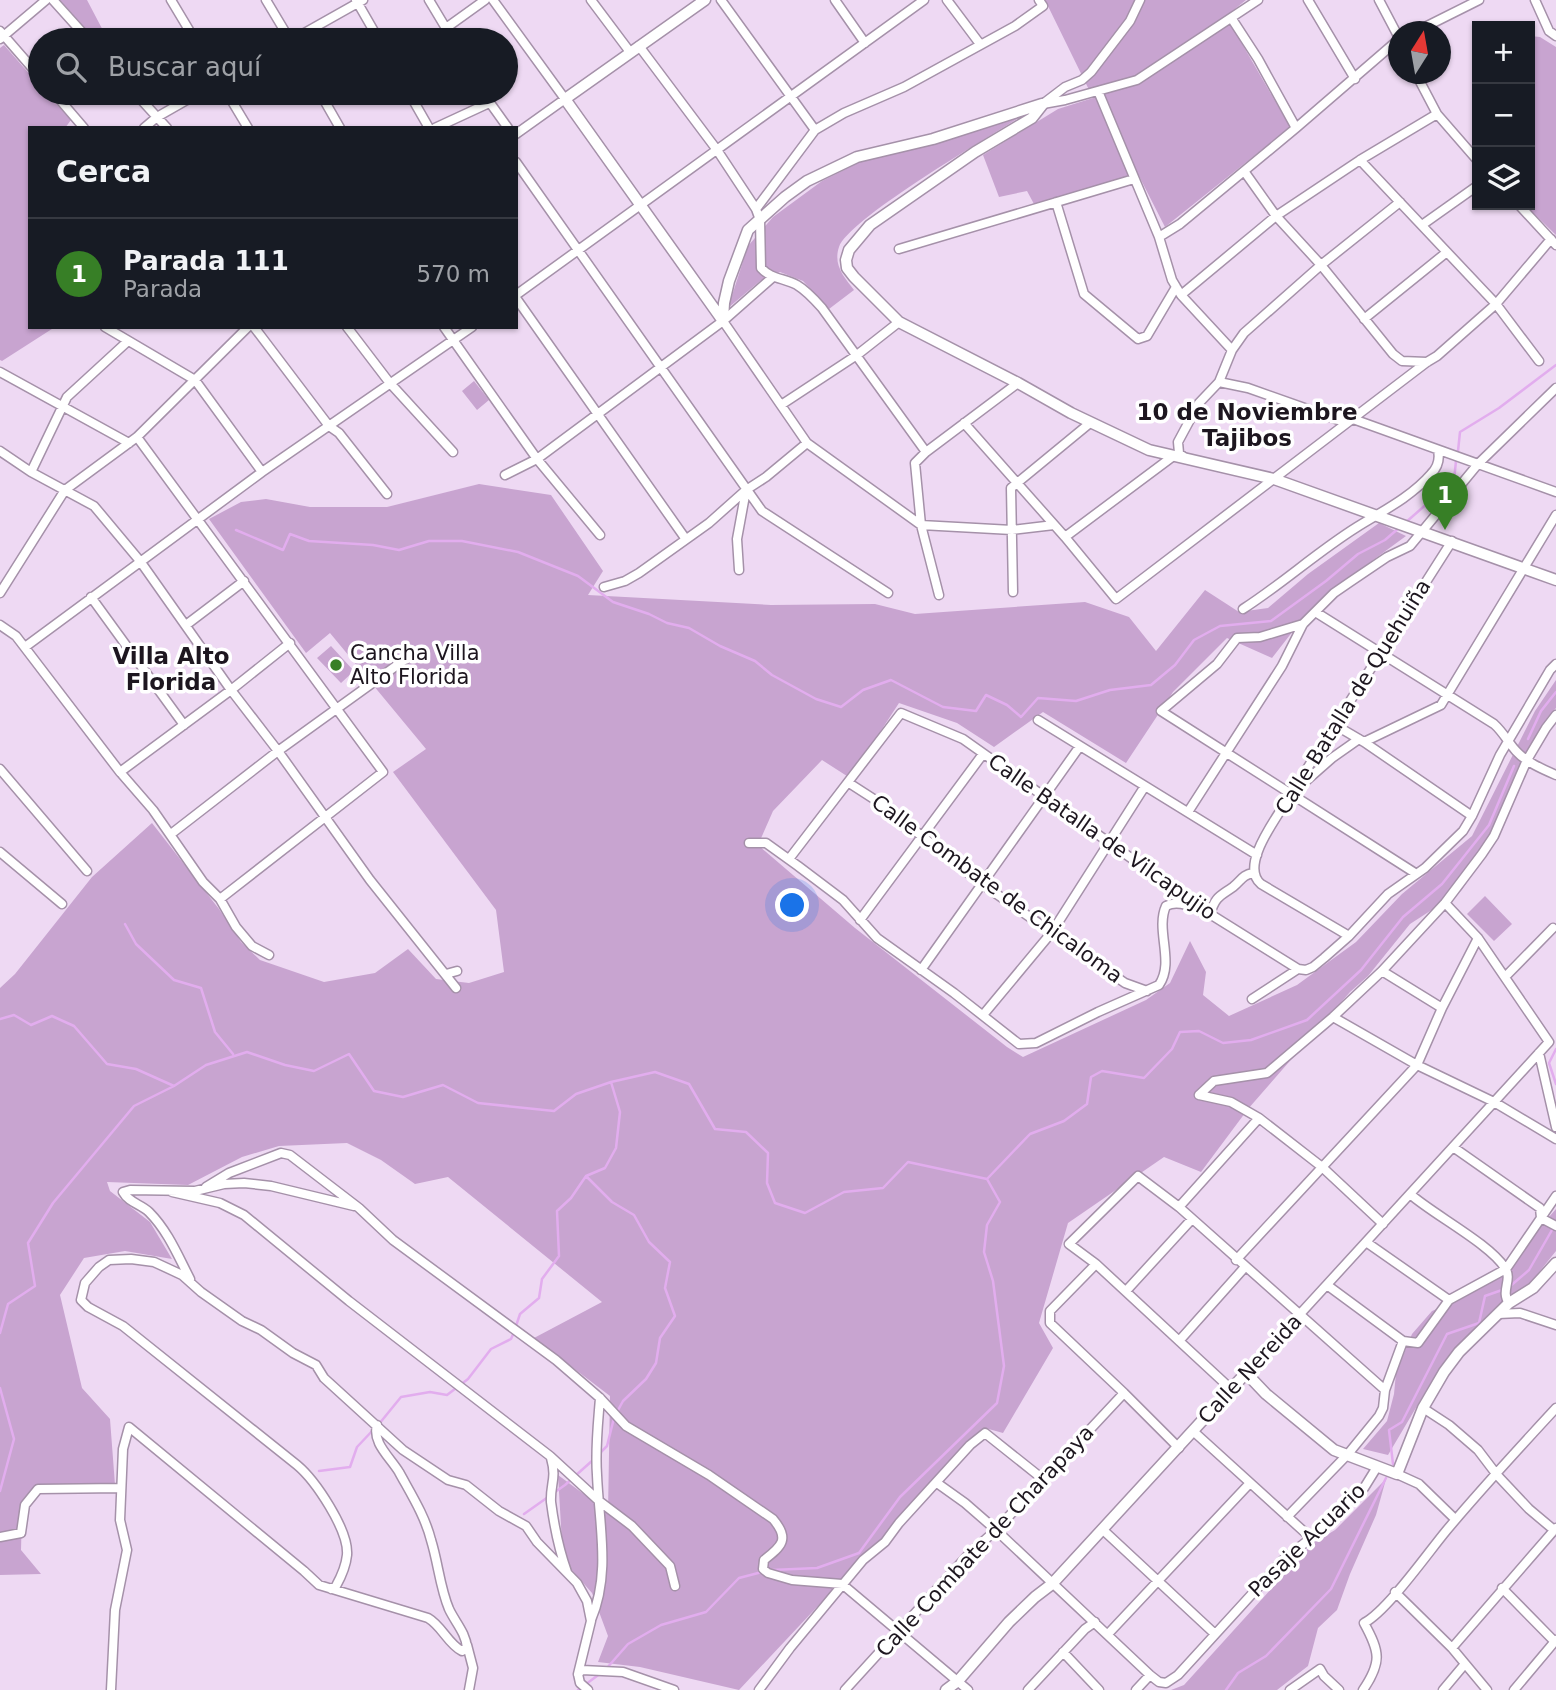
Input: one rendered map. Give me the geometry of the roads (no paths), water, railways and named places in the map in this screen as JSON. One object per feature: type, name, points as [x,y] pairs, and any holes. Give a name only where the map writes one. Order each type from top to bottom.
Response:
[{"type":"street","points":[[28,64],[1,35],[46,0]]},
{"type":"street","points":[[53,0],[78,28]]},
{"type":"street","points":[[171,0],[188,28]]},
{"type":"street","points":[[266,0],[284,28]]},
{"type":"street","points":[[429,0],[446,28],[485,0]]},
{"type":"street","points":[[493,0],[513,28]]},
{"type":"street","points":[[591,0],[717,150],[756,209],[760,220],[761,268],[773,277],[796,285],[810,294],[926,452]]},
{"type":"street","points":[[518,133],[705,0]]},
{"type":"street","points":[[722,0],[815,130]]},
{"type":"street","points":[[835,0],[866,43]]},
{"type":"street","points":[[518,295],[924,0]]},
{"type":"street","points":[[947,0],[980,44]]},
{"type":"street","points":[[756,209],[815,130],[844,113],[904,87],[1015,26],[1043,6],[1039,0]]},
{"type":"street","points":[[1140,0],[1130,21],[1091,72],[1043,104],[1032,118],[975,152],[870,225],[849,250],[847,268],[899,322],[1149,450],[1274,479],[1556,580]]},
{"type":"street","points":[[723,321],[729,281],[748,230],[807,181],[857,157],[933,139],[1043,104],[1137,79],[1258,0]]},
{"type":"street","points":[[1308,0],[1355,79]]},
{"type":"street","points":[[1379,0],[1390,21]]},
{"type":"street","points":[[1433,21],[1461,4],[1479,0]]},
{"type":"street","points":[[1535,0],[1549,31],[1556,36]]},
{"type":"street","points":[[312,28],[359,1],[373,28]]},
{"type":"street","points":[[1232,19],[1258,59],[1296,128]]},
{"type":"street","points":[[518,34],[642,204],[807,443],[921,525],[1012,530],[1054,525]]},
{"type":"street","points":[[1159,237],[1180,224],[1244,172],[1355,79],[1388,48]]},
{"type":"street","points":[[1421,84],[1437,114],[1472,154]]},
{"type":"street","points":[[1098,91],[1159,237],[1178,291],[1231,350]]},
{"type":"street","points":[[64,105],[82,126]]},
{"type":"street","points":[[146,105],[165,126]]},
{"type":"street","points":[[147,126],[178,105]]},
{"type":"street","points":[[234,105],[247,126]]},
{"type":"street","points":[[327,105],[339,126]]},
{"type":"street","points":[[416,105],[428,126]]},
{"type":"street","points":[[439,126],[485,105]]},
{"type":"street","points":[[491,105],[506,126]]},
{"type":"street","points":[[1056,202],[1084,294],[1138,339],[1147,335],[1178,291],[1276,216],[1360,160],[1437,114]]},
{"type":"street","points":[[1360,160],[1496,304],[1539,360]]},
{"type":"street","points":[[518,165],[762,511],[888,593]]},
{"type":"street","points":[[1244,172],[1276,216],[1321,265],[1393,354],[1402,361],[1427,362]]},
{"type":"street","points":[[899,249],[1134,179]]},
{"type":"street","points":[[1422,225],[1472,190]]},
{"type":"street","points":[[1187,460],[1179,453],[1178,442],[1199,403],[1219,382],[1231,350],[1244,333],[1321,265],[1400,202]]},
{"type":"street","points":[[964,423],[1116,599],[1242,500],[1274,479],[1445,350],[1496,304],[1553,242],[1524,210]]},
{"type":"street","points":[[1364,319],[1447,252]]},
{"type":"street","points":[[505,475],[537,458],[723,321],[773,277]]},
{"type":"street","points":[[518,300],[685,538]]},
{"type":"street","points":[[781,405],[857,355],[899,322]]},
{"type":"street","points":[[108,329],[195,380],[262,472]]},
{"type":"street","points":[[0,593],[65,490],[137,437],[246,329]]},
{"type":"street","points":[[256,329],[329,426],[339,433],[387,494]]},
{"type":"street","points":[[349,329],[389,382],[453,452]]},
{"type":"street","points":[[444,329],[537,458],[600,535]]},
{"type":"street","points":[[25,647],[262,472],[469,329]]},
{"type":"street","points":[[31,472],[67,397],[128,341]]},
{"type":"street","points":[[0,372],[129,443]]},
{"type":"street","points":[[1219,382],[1248,388],[1350,421],[1556,492]]},
{"type":"street","points":[[939,595],[921,525],[915,463],[1018,383]]},
{"type":"street","points":[[1415,873],[1161,711],[1217,664],[1237,638],[1260,637],[1303,624],[1317,613],[1334,593],[1387,557],[1410,546],[1478,464],[1556,389]]},
{"type":"street","points":[[1013,592],[1011,488],[1090,422]]},
{"type":"street","points":[[137,437],[383,772],[220,899]]},
{"type":"street","points":[[604,587],[625,581],[639,573],[709,523],[746,490],[807,443]]},
{"type":"street","points":[[1243,609],[1356,528],[1379,515],[1432,473],[1438,461],[1438,450]]},
{"type":"street","points":[[1,453],[94,506],[140,561],[370,880],[456,988]]},
{"type":"street","points":[[1065,537],[1172,457]]},
{"type":"street","points":[[739,570],[737,539],[746,490]]},
{"type":"street","points":[[1292,794],[1332,758],[1361,741],[1441,705],[1556,515]]},
{"type":"street","name":"Calle Batalla de Quehuiña","points":[[1253,873],[1257,855],[1269,829],[1452,541]]},
{"type":"street","points":[[186,625],[244,581]]},
{"type":"street","points":[[91,597],[184,725]]},
{"type":"street","points":[[1317,613],[1494,724],[1517,752],[1556,775]]},
{"type":"street","points":[[1188,813],[1282,666],[1303,624]]},
{"type":"street","points":[[0,625],[16,636],[25,647],[171,834],[203,882],[220,899],[236,927],[252,946],[270,956]]},
{"type":"street","points":[[120,772],[290,643]]},
{"type":"street","points":[[171,834],[278,751],[414,653]]},
{"type":"street","points":[[1252,999],[1298,969],[1313,967],[1349,936],[1388,894],[1450,846],[1472,816],[1509,740],[1556,664]]},
{"type":"street","name":"Calle Batalla de Vilcapujio","points":[[849,783],[901,713],[963,739],[1108,844],[1210,914],[1298,969]]},
{"type":"street","points":[[1383,1224],[1322,1167],[1259,1118],[1231,1102],[1199,1095],[1214,1081],[1267,1073],[1382,971],[1445,903],[1493,835],[1527,760],[1556,715]]},
{"type":"street","points":[[1038,720],[1257,855]]},
{"type":"street","points":[[1335,725],[1472,816]]},
{"type":"street","points":[[921,971],[1080,746]]},
{"type":"street","points":[[860,919],[984,754]]},
{"type":"street","points":[[0,769],[87,871]]},
{"type":"street","points":[[789,859],[849,783]]},
{"type":"street","name":"Calle Combate de Chicaloma","points":[[849,783],[982,884],[1125,983],[1147,992]]},
{"type":"street","points":[[983,1015],[1052,932],[1145,786]]},
{"type":"street","points":[[749,843],[765,843],[789,859],[843,900],[877,937],[1019,1044],[1036,1043],[1159,985],[1165,972],[1163,918],[1166,906],[1172,903],[1180,904],[1210,914],[1219,895],[1232,887],[1242,876],[1253,873],[1261,884],[1349,936]]},
{"type":"street","points":[[0,852],[62,904]]},
{"type":"street","points":[[1445,903],[1478,938],[1505,976],[1553,928]]},
{"type":"street","points":[[1236,1260],[1417,1065],[1442,1008],[1478,938]]},
{"type":"street","points":[[446,974],[457,971]]},
{"type":"street","points":[[1382,971],[1442,1008]]},
{"type":"street","name":"Calle Nereida","points":[[946,1690],[958,1681],[1009,1622],[1052,1584],[1179,1448],[1549,1042],[1505,976]]},
{"type":"street","points":[[1333,1017],[1417,1065],[1494,1102],[1556,1139]]},
{"type":"street","points":[[1539,1053],[1556,1127]]},
{"type":"street","points":[[1179,1207],[1259,1118]]},
{"type":"street","points":[[1453,1147],[1540,1208],[1541,1217]]},
{"type":"street","points":[[193,1285],[163,1228],[147,1210],[126,1197],[123,1192],[195,1191],[229,1173],[281,1153],[290,1155],[359,1208],[393,1240],[555,1360],[600,1398],[626,1426],[709,1475],[773,1519],[781,1528],[782,1544],[764,1560],[763,1569],[768,1573],[792,1580],[842,1584],[968,1690]]},
{"type":"street","points":[[1231,1389],[1096,1264],[1069,1244],[1138,1177],[1179,1207],[1385,1390]]},
{"type":"street","points":[[206,1187],[244,1183],[271,1186],[359,1208]]},
{"type":"street","points":[[172,1192],[220,1203],[244,1215],[349,1301],[550,1456],[599,1501],[632,1526],[670,1566],[675,1586]]},
{"type":"street","points":[[1410,1194],[1495,1256],[1506,1269],[1508,1277],[1504,1292],[1509,1303]]},
{"type":"street","points":[[1327,1285],[1403,1341],[1418,1343],[1449,1300],[1506,1269],[1556,1196]]},
{"type":"street","points":[[1541,1217],[1556,1226]]},
{"type":"street","points":[[1126,1292],[1192,1219]]},
{"type":"street","points":[[1366,1242],[1449,1300]]},
{"type":"street","points":[[331,1589],[336,1587],[340,1578],[347,1556],[346,1543],[318,1488],[308,1475],[123,1326],[88,1307],[81,1300],[85,1283],[99,1267],[120,1259],[153,1262],[182,1275],[242,1321],[316,1365],[324,1378],[403,1450],[449,1480],[466,1485],[499,1511],[526,1526],[537,1542],[584,1592],[590,1621]]},
{"type":"street","points":[[1096,1264],[1050,1311],[1050,1323],[1179,1448]]},
{"type":"street","points":[[1179,1342],[1245,1267]]},
{"type":"street","points":[[1397,1474],[1423,1408],[1459,1352],[1509,1303],[1533,1288],[1553,1269]]},
{"type":"street","points":[[1498,1314],[1520,1312],[1556,1325]]},
{"type":"street","name":"Pasaje Acuario","points":[[1287,1517],[1348,1454],[1379,1416],[1385,1390],[1403,1341]]},
{"type":"street","points":[[1246,1373],[1303,1427],[1334,1450],[1419,1484],[1455,1519]]},
{"type":"street","name":"Calle Combate de Charapaya","points":[[845,1690],[969,1554],[996,1530],[1124,1393]]},
{"type":"street","points":[[588,1690],[580,1683],[578,1674],[604,1572],[596,1458],[600,1398]]},
{"type":"street","points":[[1423,1408],[1443,1420],[1479,1450],[1497,1475],[1529,1509],[1555,1529],[1452,1648]]},
{"type":"street","points":[[1363,1690],[1376,1669],[1377,1660],[1375,1643],[1364,1623],[1370,1620],[1455,1519],[1556,1408]]},
{"type":"street","points":[[377,1425],[374,1434],[376,1440],[391,1458],[426,1525],[449,1609],[467,1642],[473,1668],[469,1690]]},
{"type":"street","points":[[111,1690],[116,1610],[127,1550],[120,1520],[123,1449],[129,1427],[319,1586],[428,1618],[436,1622],[462,1651],[467,1648],[467,1642]]},
{"type":"street","points":[[1193,1431],[1311,1538]]},
{"type":"street","points":[[759,1690],[863,1560],[885,1542],[970,1445],[985,1433],[1044,1480]]},
{"type":"street","points":[[550,1456],[555,1471],[551,1499],[559,1544],[568,1573]]},
{"type":"street","name":"Pasaje Acuario","points":[[1150,1675],[1159,1682],[1172,1681],[1283,1560],[1311,1538],[1364,1488],[1377,1466]]},
{"type":"street","points":[[937,1483],[996,1530],[1150,1675],[1136,1690]]},
{"type":"street","points":[[1108,1633],[1250,1483]]},
{"type":"street","points":[[0,1537],[21,1533],[25,1505],[38,1489],[121,1488]]},
{"type":"street","points":[[1102,1529],[1215,1634]]},
{"type":"street","points":[[1502,1588],[1555,1641],[1514,1690]]},
{"type":"street","points":[[1395,1592],[1452,1648],[1487,1690]]},
{"type":"street","points":[[1028,1690],[1085,1629],[1095,1622]]},
{"type":"street","points":[[1063,1652],[1099,1690]]},
{"type":"street","points":[[1443,1690],[1464,1665]]},
{"type":"street","points":[[1290,1690],[1321,1669],[1324,1676],[1339,1690]]},
{"type":"street","points":[[578,1674],[582,1670],[623,1672],[674,1690]]},
{"type":"waterway","points":[[1458,451],[1460,432],[1499,408],[1556,365]]},
{"type":"waterway","points":[[1405,523],[1454,480],[1456,461]]},
{"type":"waterway","points":[[236,530],[283,550],[290,534],[309,541],[373,545],[399,550],[429,541],[462,541],[518,552],[578,576],[613,602],[667,623],[689,628],[720,646],[755,661],[772,675],[816,699],[841,707],[863,690],[891,680],[943,707],[976,711],[986,695],[1007,705],[1021,717],[1038,698],[1076,701],[1110,690],[1151,685],[1175,665],[1194,640],[1220,626],[1271,621],[1358,554],[1385,540],[1400,527]]},
{"type":"waterway","points":[[1528,739],[1541,711],[1556,692]]},
{"type":"waterway","points":[[0,1333],[8,1304],[35,1286],[28,1243],[53,1203],[134,1106],[174,1086],[206,1065],[247,1052],[285,1065],[314,1071],[349,1054],[374,1091],[403,1097],[443,1085],[478,1103],[554,1111],[576,1094],[611,1082],[655,1072],[689,1084],[715,1129],[746,1132],[768,1153],[767,1183],[775,1203],[805,1213],[844,1192],[883,1188],[908,1162],[987,1179],[1030,1134],[1064,1121],[1087,1104],[1091,1077],[1102,1071],[1144,1078],[1172,1049],[1180,1032],[1199,1031],[1223,1043],[1251,1040],[1307,1020],[1361,970],[1403,917],[1442,884],[1489,825],[1514,766]]},
{"type":"waterway","points":[[125,924],[136,944],[174,980],[201,988],[215,1032],[233,1054]]},
{"type":"waterway","points":[[0,1019],[14,1015],[31,1025],[52,1016],[74,1026],[107,1064],[136,1069],[174,1086]]},
{"type":"waterway","points":[[1556,1049],[1549,1063],[1556,1084]]},
{"type":"waterway","points":[[516,1326],[520,1314],[539,1298],[542,1279],[559,1256],[557,1211],[571,1198],[586,1176],[605,1168],[616,1148],[620,1112],[611,1082]]},
{"type":"waterway","points":[[586,1176],[612,1202],[634,1215],[649,1242],[670,1262],[665,1288],[675,1316],[660,1338],[656,1363],[646,1379],[623,1401],[617,1412]]},
{"type":"waterway","points":[[772,1570],[817,1568],[859,1553],[900,1497],[997,1403],[1004,1366],[993,1281],[984,1252],[987,1225],[1000,1202],[987,1179]]},
{"type":"waterway","points":[[1508,1288],[1529,1270],[1552,1230]]},
{"type":"waterway","points":[[1393,1464],[1389,1430],[1402,1422],[1447,1334],[1479,1323],[1485,1296],[1502,1290]]},
{"type":"waterway","points":[[379,1424],[401,1397],[430,1392],[447,1395],[468,1379],[491,1349],[511,1339],[514,1332]]},
{"type":"waterway","points":[[0,1388],[14,1439],[0,1491]]},
{"type":"waterway","points":[[600,1453],[607,1446],[614,1418]]},
{"type":"waterway","points":[[319,1471],[350,1467],[357,1447],[374,1429]]},
{"type":"waterway","points":[[524,1514],[565,1485],[593,1460]]},
{"type":"waterway","points":[[1226,1690],[1238,1673],[1266,1656],[1331,1589],[1386,1478]]},
{"type":"waterway","points":[[606,1669],[628,1644],[661,1625],[706,1612],[739,1578],[762,1572]]},
{"type":"waterway","points":[[578,1690],[601,1673]]},
{"type":"place","name":"Parada 111","points":[[1445,530]]},
{"type":"place","name":"Cancha Villa Alto Florida","points":[[336,665]]},
{"type":"district","name":"10 de Noviembre Tajibos","points":[[1247,425]]},
{"type":"district","name":"Villa Alto Florida","points":[[171,669]]}]
